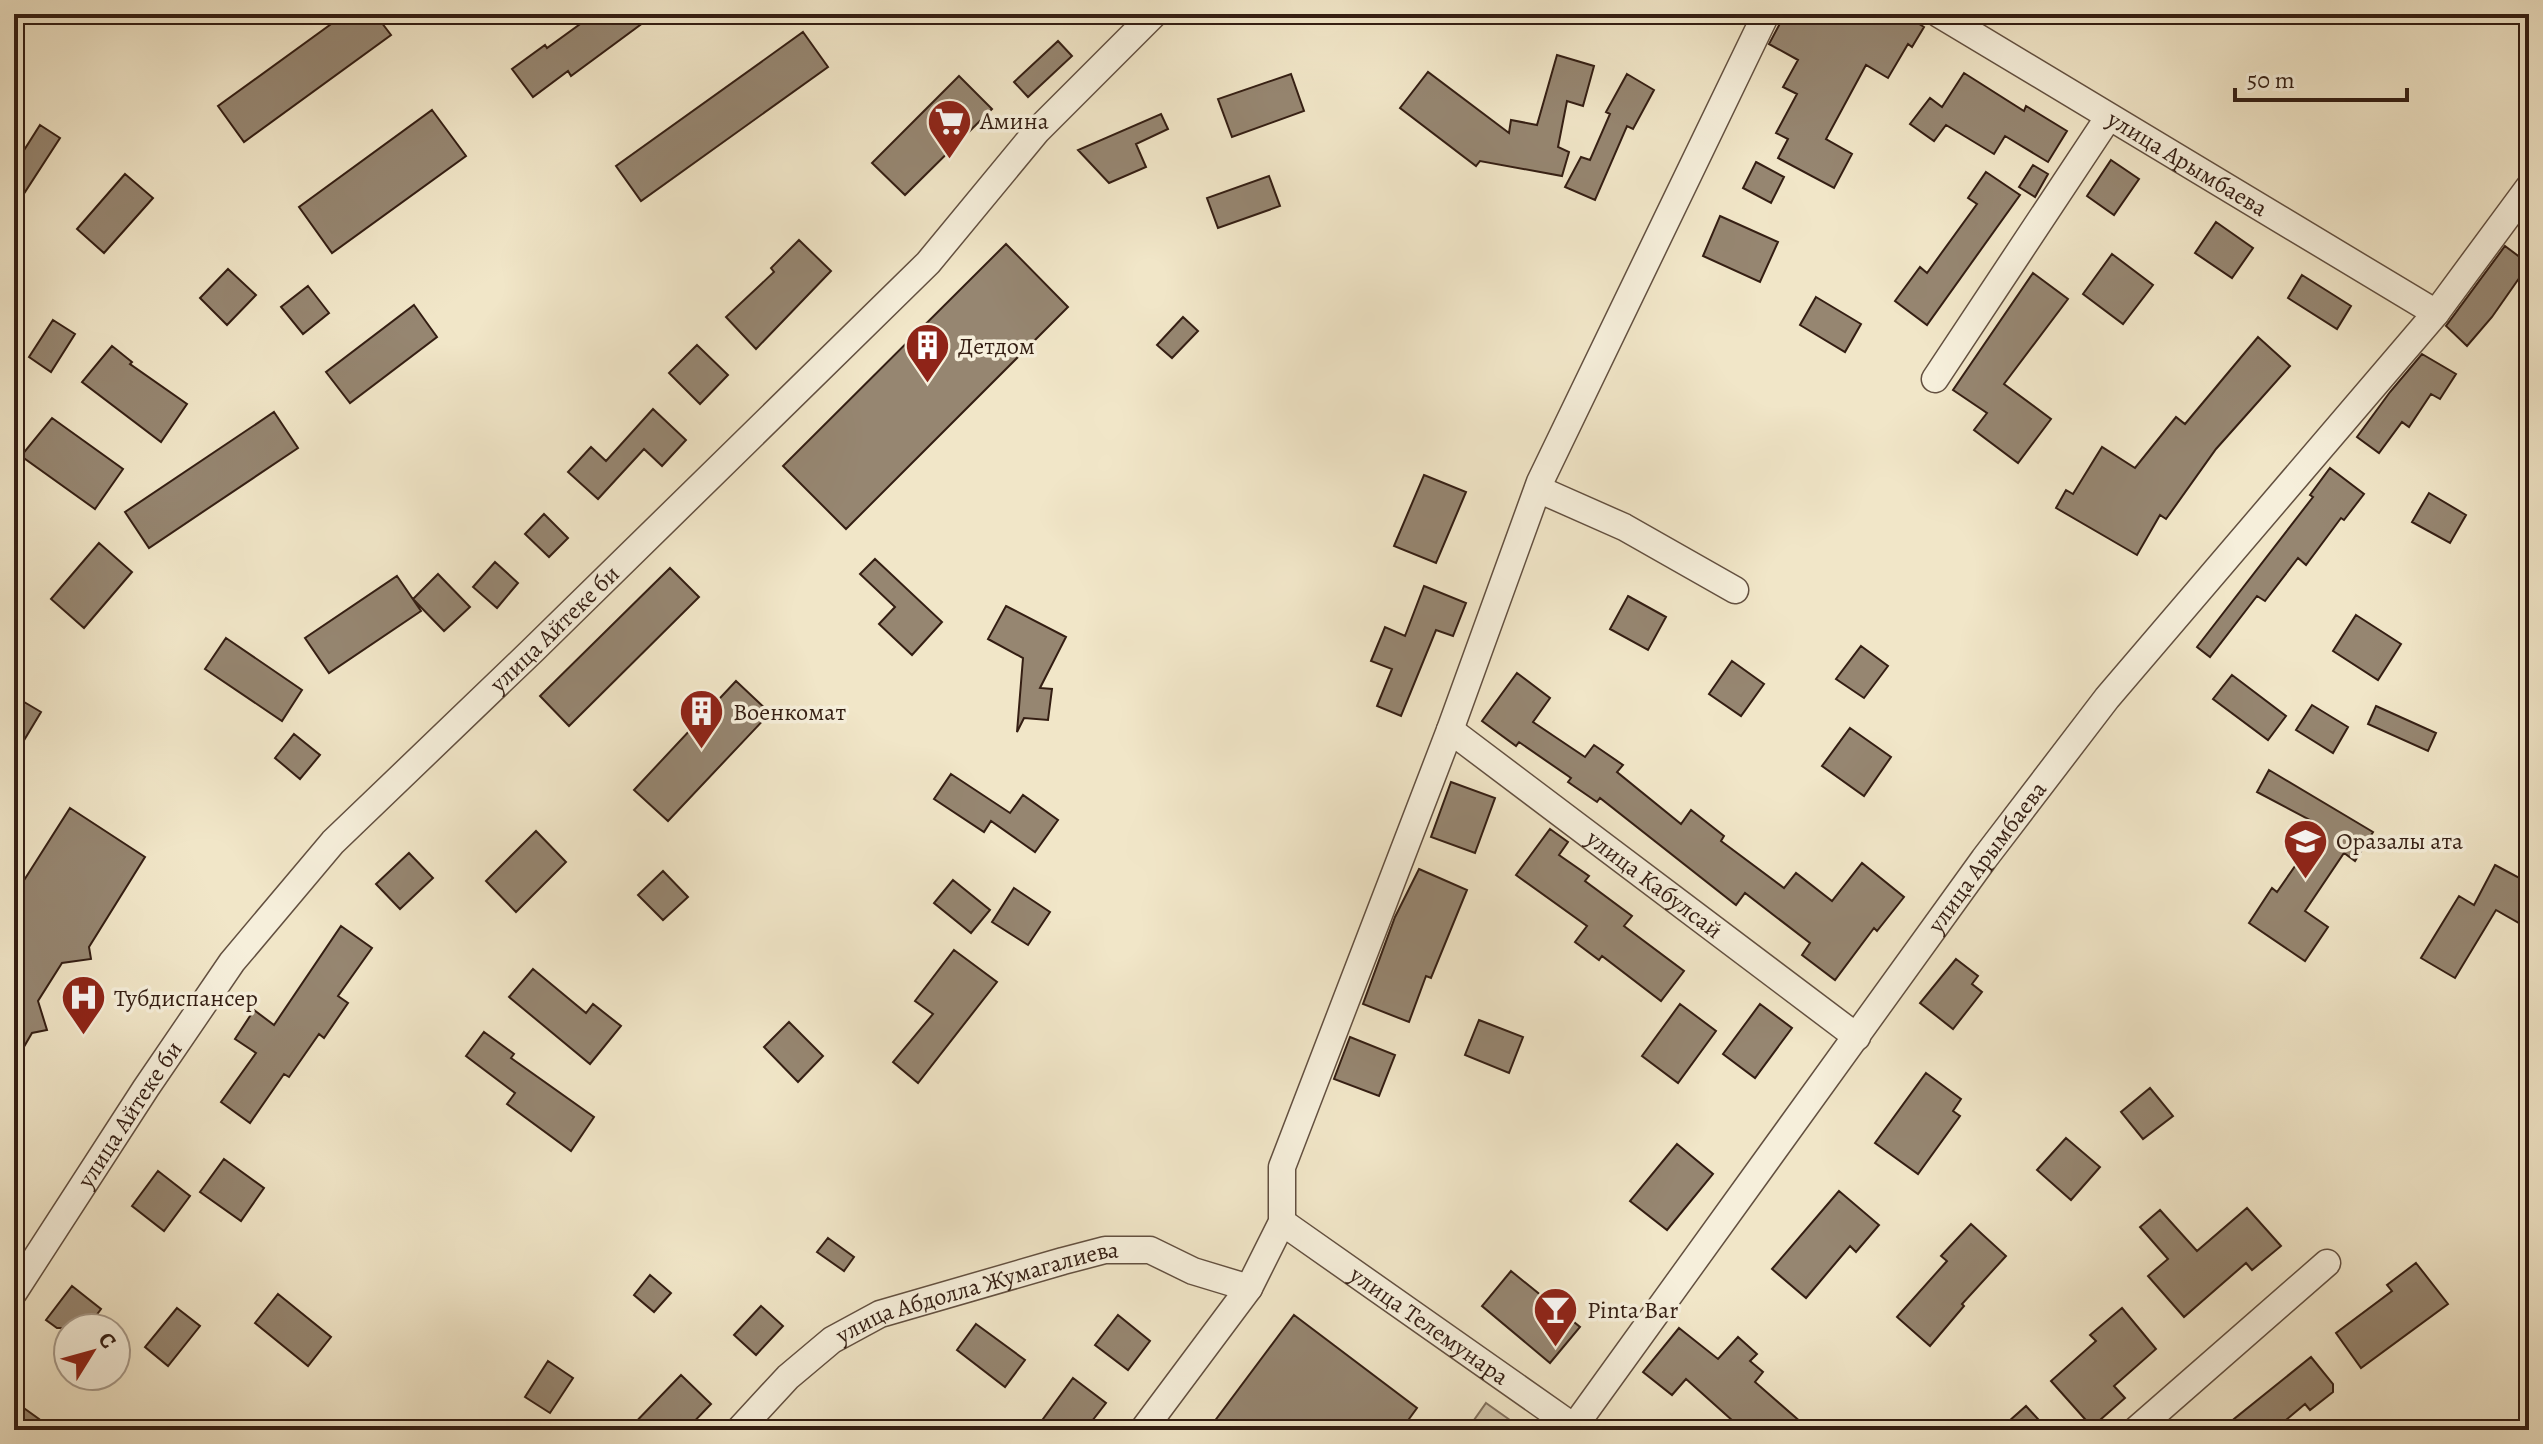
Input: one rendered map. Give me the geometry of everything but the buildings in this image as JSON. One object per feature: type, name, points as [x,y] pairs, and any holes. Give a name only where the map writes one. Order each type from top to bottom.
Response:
[{"type":"street","name":"улица Айтеке би","points":[[14,1292],[232,962],[333,842],[928,263],[1037,131],[1154,14]]},
{"type":"street","points":[[1143,1430],[1249,1288],[1282,1222],[1282,1167],[1450,730],[1539,485],[1766,14]]},
{"type":"street","name":"улица Арымбаева","points":[[1939,14],[2436,313]]},
{"type":"street","points":[[1935,379],[2108,118]]},
{"type":"street","name":"улица Арымбаева","points":[[1576,1428],[1984,859],[2107,698],[2436,313],[2529,187]]},
{"type":"street","points":[[1539,485],[1624,527],[1735,590]]},
{"type":"street","name":"улица Кабулсай","points":[[1450,730],[1857,1037]]},
{"type":"street","name":"улица Телемунара","points":[[1282,1222],[1576,1428]]},
{"type":"street","name":"улица Абдолла Жумагалиева","points":[[739,1430],[788,1377],[832,1340],[880,1314],[1063,1261],[1105,1250],[1150,1250],[1193,1271],[1249,1288]]},
{"type":"street","points":[[2136,1430],[2327,1263]]},
{"type":"shaded area","points":[[1486,1403],[1524,1430],[1467,1430]]},
{"type":"place","name":"Амина","points":[[949,160]]},
{"type":"place","name":"Детдом","points":[[927,385]]},
{"type":"place","name":"Военкомат","points":[[702,751]]},
{"type":"place","name":"Оразалы ата","points":[[2305,880]]},
{"type":"place","name":"Тубдиспансер","points":[[83,1037]]},
{"type":"place","name":"Pinta Bar","points":[[1556,1349]]}]
